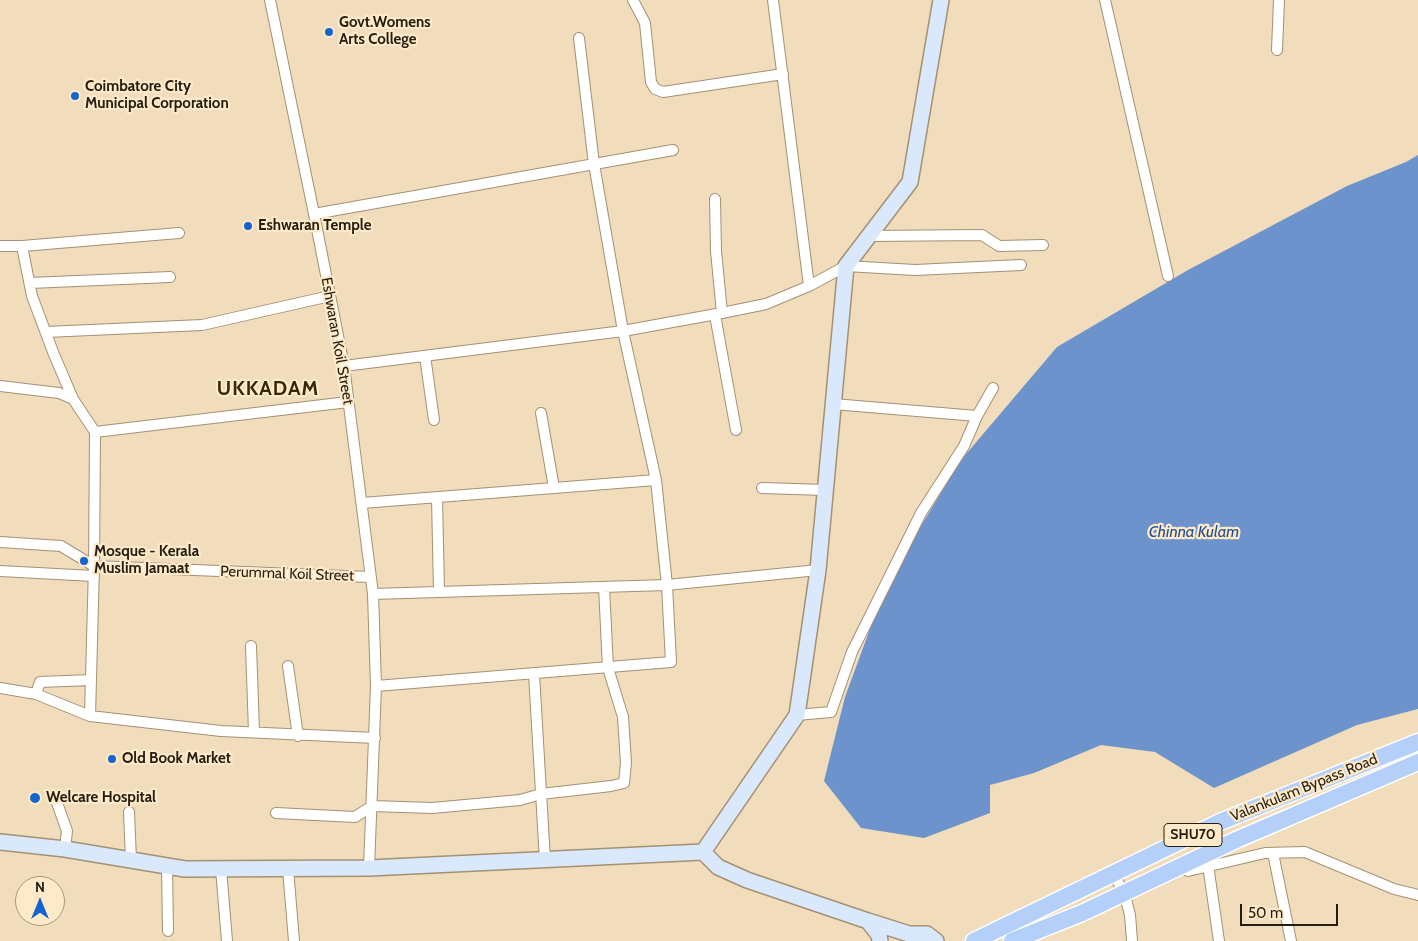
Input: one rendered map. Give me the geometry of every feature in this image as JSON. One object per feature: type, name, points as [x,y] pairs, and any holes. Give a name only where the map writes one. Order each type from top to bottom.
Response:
[{"type":"main road","name":"Valankulam Bypass Road","points":[[974,941],[1220,822],[1418,742]]},
{"type":"main road","name":"Valankulam Bypass Road","points":[[1012,941],[1082,912],[1177,867],[1418,762]]},
{"type":"street","name":"Eshwaran Koil Street","points":[[270,0],[344,366],[373,594],[376,686],[369,868]]},
{"type":"street","points":[[633,0],[645,23],[652,82],[655,89],[663,92],[783,74]]},
{"type":"street","points":[[773,0],[809,286]]},
{"type":"street","points":[[344,366],[623,331],[719,314],[766,304],[809,286],[846,266],[910,182],[941,0]]},
{"type":"street","points":[[1105,0],[1168,276]]},
{"type":"street","points":[[1278,50],[1280,0]]},
{"type":"street","points":[[376,686],[671,662],[667,585],[656,480],[623,331],[594,164],[579,38]]},
{"type":"street","points":[[314,214],[673,150]]},
{"type":"street","points":[[715,199],[719,314],[736,430]]},
{"type":"street","points":[[0,246],[22,246],[179,233]]},
{"type":"street","points":[[869,236],[982,236],[999,246],[1043,245]]},
{"type":"street","points":[[22,246],[32,296],[46,332],[73,399],[95,432],[90,716]]},
{"type":"street","points":[[846,266],[915,270],[1021,264]]},
{"type":"street","points":[[703,852],[797,715],[818,570],[846,266]]},
{"type":"street","points":[[30,283],[170,277]]},
{"type":"street","points":[[46,332],[202,325],[330,296]]},
{"type":"street","points":[[424,356],[434,420]]},
{"type":"street","points":[[0,386],[59,393],[73,399]]},
{"type":"street","points":[[797,715],[831,712],[852,652],[921,513],[964,446],[977,416],[993,388]]},
{"type":"street","points":[[95,432],[348,402]]},
{"type":"street","points":[[833,404],[977,416]]},
{"type":"street","points":[[541,413],[554,488]]},
{"type":"street","points":[[362,503],[656,480]]},
{"type":"street","points":[[762,488],[825,490]]},
{"type":"street","points":[[437,497],[439,592]]},
{"type":"street","name":"Perummal Koil Street","points":[[0,542],[61,546],[94,571],[370,577]]},
{"type":"street","points":[[373,594],[667,585],[818,570]]},
{"type":"street","points":[[0,572],[94,571]]},
{"type":"street","points":[[276,813],[355,817],[372,806],[432,808],[520,800],[541,794],[624,783],[626,762],[622,717],[608,668],[604,587]]},
{"type":"street","points":[[251,646],[254,732]]},
{"type":"street","points":[[288,666],[299,735]]},
{"type":"street","points":[[534,674],[545,860]]},
{"type":"street","points":[[36,694],[40,682],[91,680]]},
{"type":"street","points":[[0,688],[36,694],[90,716],[221,731],[375,738]]},
{"type":"street","points":[[56,800],[68,831],[65,849]]},
{"type":"street","points":[[129,812],[131,860]]},
{"type":"street","points":[[0,842],[65,849],[185,869],[369,868],[703,852],[718,867],[747,880],[909,934],[927,934],[936,941]]},
{"type":"street","points":[[1177,867],[1188,870],[1273,853],[1305,852],[1394,889],[1418,895]]},
{"type":"street","points":[[1273,853],[1291,941]]},
{"type":"street","points":[[1208,865],[1219,941]]},
{"type":"street","points":[[167,866],[168,931]]},
{"type":"street","points":[[288,868],[294,941]]},
{"type":"street","points":[[221,869],[227,941]]},
{"type":"street","points":[[1113,874],[1124,892],[1130,915],[1132,941]]},
{"type":"street","points":[[868,921],[879,935],[880,941]]},
{"type":"water","name":"Chinna Kulam","points":[[1418,155],[1418,709],[1357,725],[1214,788],[1155,752],[1101,745],[1034,773],[990,785],[990,813],[924,838],[861,828],[824,781],[845,697],[888,580],[961,460],[1057,347],[1188,270],[1347,186],[1406,162]]},
{"type":"place","name":"Govt.Womens Arts College","points":[[329,32]]},
{"type":"place","name":"Coimbatore City Municipal Corporation","points":[[75,96]]},
{"type":"place","name":"Eshwaran Temple","points":[[248,226]]},
{"type":"place","name":"Mosque - Kerala Muslim Jamaat","points":[[84,561]]},
{"type":"place","name":"Old Book Market","points":[[112,759]]},
{"type":"place","name":"Welcare Hospital","points":[[35,798]]},
{"type":"district","name":"UKKADAM","points":[[268,389]]}]
